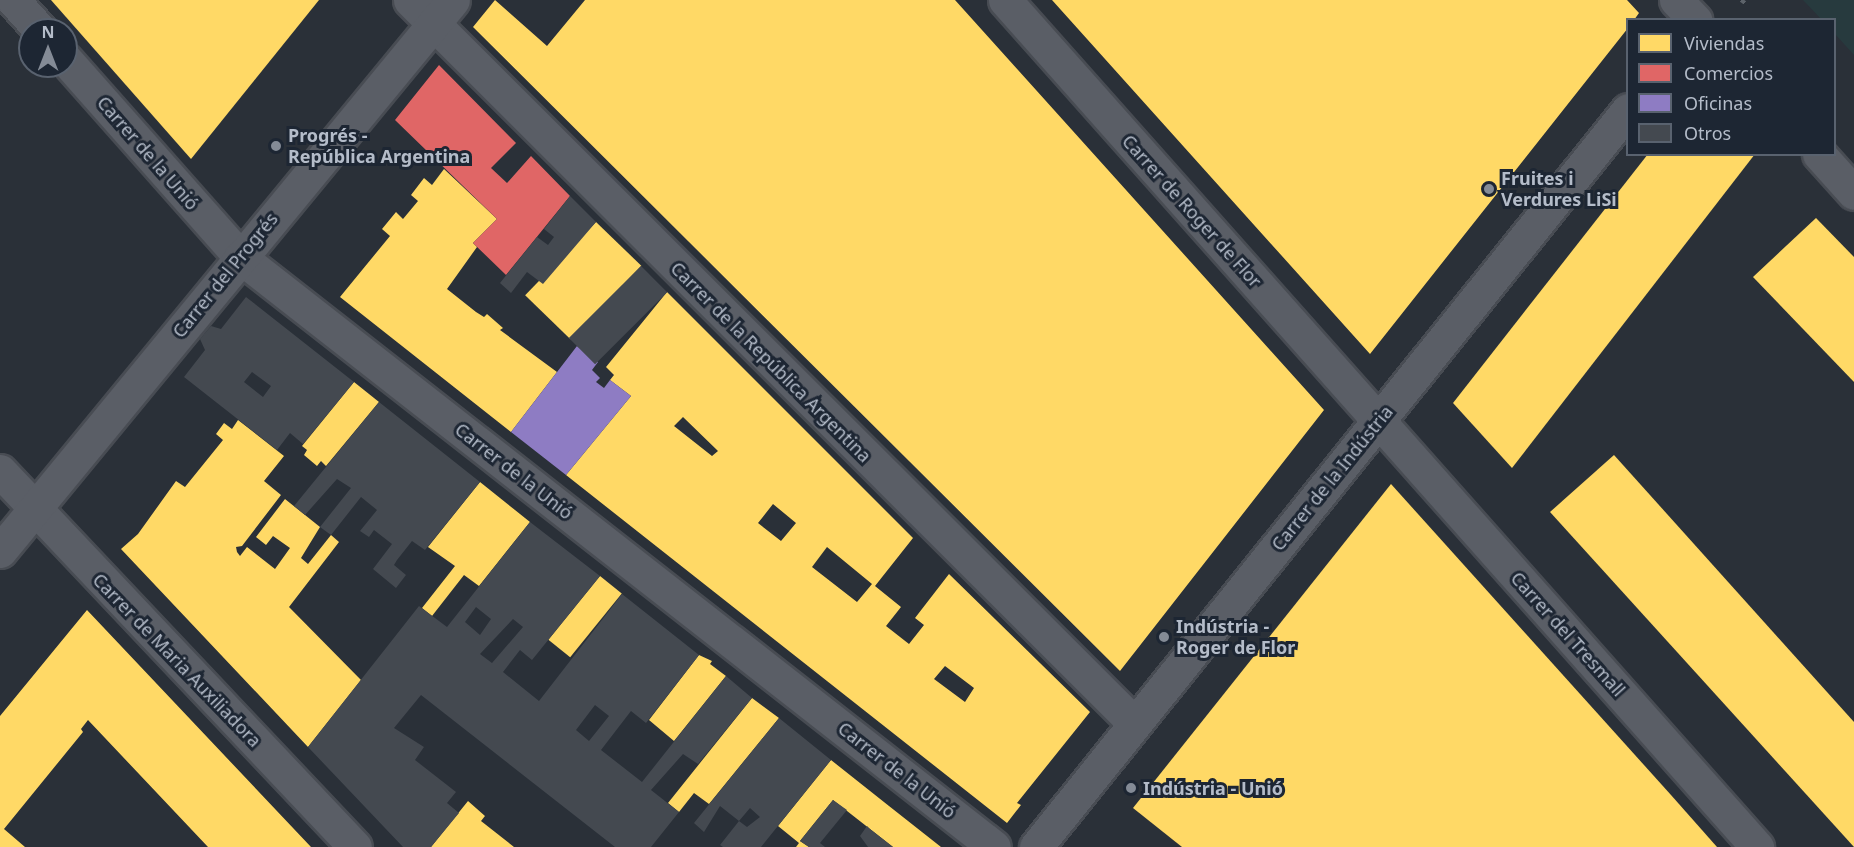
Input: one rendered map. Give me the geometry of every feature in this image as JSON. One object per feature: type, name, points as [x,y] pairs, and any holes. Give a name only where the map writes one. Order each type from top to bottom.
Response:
[{"type":"street","points":[[13,0],[29,18]]},
{"type":"street","name":"Carrer de la República Argentina","points":[[410,0],[432,26],[1134,723]]},
{"type":"street","name":"Carrer del Progrés","points":[[0,551],[453,0]]},
{"type":"street","name":"Carrer de Roger de Flor","points":[[1005,0],[1378,422]]},
{"type":"street","points":[[1676,0],[1693,18]]},
{"type":"street","points":[[1704,18],[1734,1]]},
{"type":"street","name":"Carrer de la Unió","points":[[78,74],[240,257],[994,847]]},
{"type":"street","name":"Carrer de la Indústria","points":[[1036,847],[1626,112]]},
{"type":"street","points":[[1821,156],[1854,193]]},
{"type":"street","name":"Carrer del Tresmall","points":[[1378,422],[1757,847]]},
{"type":"street","name":"Carrer de Maria Auxiliadora","points":[[0,471],[355,847]]},
{"type":"green space","points":[[1803,0],[1854,0],[1854,55],[1836,35],[1836,18],[1820,18]]},
{"type":"building: Viviendas","points":[[51,0],[319,0],[191,159],[78,31],[78,18],[67,18]]},
{"type":"building: Viviendas","points":[[495,0],[547,46],[585,0],[955,0],[1324,410],[1120,671],[473,27]]},
{"type":"building: Viviendas","points":[[1052,0],[1627,0],[1639,13],[1635,18],[1626,18],[1626,31],[1370,354]]},
{"type":"building: Viviendas","points":[[1646,156],[1753,156],[1512,468],[1453,403]]},
{"type":"building: Viviendas","points":[[444,169],[497,219],[473,243],[477,247],[447,289],[484,317],[487,314],[503,328],[500,330],[557,372],[511,432],[340,297],[390,236],[382,229],[396,212],[403,219],[418,201],[411,195],[424,178],[432,185]]},
{"type":"building: Viviendas","points":[[1816,218],[1854,257],[1854,382],[1753,277]]},
{"type":"building: Viviendas","points":[[596,222],[641,266],[570,339],[525,295]]},
{"type":"building: Viviendas","points":[[667,292],[913,538],[875,586],[901,607],[886,626],[909,644],[924,625],[915,618],[949,574],[1090,712],[1017,803],[1021,805],[1007,823],[566,475],[631,396],[610,380],[614,375],[606,367]],"holes":[[[683,417],[718,451],[712,456],[674,426]],[[773,504],[796,523],[781,541],[758,523]],[[827,547],[872,584],[857,602],[812,567]],[[945,666],[974,688],[965,702],[934,679]]]},
{"type":"building: Viviendas","points":[[354,382],[379,402],[326,466],[321,461],[317,466],[304,455],[307,450],[302,446]]},
{"type":"building: Viviendas","points":[[238,420],[284,456],[264,481],[281,495],[242,546],[236,547],[240,556],[247,547],[275,569],[290,548],[273,536],[266,545],[256,537],[285,499],[320,527],[301,558],[308,564],[331,535],[339,542],[289,607],[361,680],[308,747],[121,549],[138,534],[176,481],[185,487],[223,440],[216,434],[224,423],[232,429]]},
{"type":"building: Viviendas","points":[[1614,455],[1854,722],[1854,847],[1550,512]]},
{"type":"building: Viviendas","points":[[480,482],[530,522],[479,586],[464,575],[432,616],[422,608],[455,566],[428,547]]},
{"type":"building: Viviendas","points":[[1391,484],[1717,847],[1182,847],[1133,808]]},
{"type":"building: Viviendas","points":[[600,576],[622,594],[570,657],[548,640]]},
{"type":"building: Viviendas","points":[[87,610],[311,847],[208,847],[88,720],[81,729],[83,732],[4,829],[25,847],[0,847],[0,716]]},
{"type":"building: Viviendas","points":[[699,655],[712,661],[710,664],[726,676],[674,741],[649,720]]},
{"type":"building: Viviendas","points":[[752,698],[779,718],[709,804],[694,793],[679,812],[668,803]]},
{"type":"building: Viviendas","points":[[831,760],[941,847],[893,847],[833,800],[800,841],[809,847],[796,847],[799,843],[778,826]]},
{"type":"building: Viviendas","points":[[468,801],[485,816],[481,821],[514,847],[431,847]]},
{"type":"building: Comercios","points":[[439,65],[516,143],[491,168],[507,183],[531,156],[570,196],[506,275],[473,243],[497,219],[395,120]]},
{"type":"building: Oficinas","points":[[577,346],[598,362],[592,370],[600,378],[596,382],[604,388],[610,380],[631,396],[566,475],[511,432]]},
{"type":"building: Otros","points":[[570,196],[596,222],[543,284],[527,272],[511,293],[500,283],[537,237],[548,245],[554,237],[544,229]]},
{"type":"building: Otros","points":[[641,266],[667,292],[595,364],[569,338]]},
{"type":"building: Otros","points":[[246,297],[354,382],[303,444],[290,433],[277,450],[184,377],[205,350],[200,339],[211,326],[221,329]],"holes":[[[252,372],[271,386],[263,397],[244,382]]]},
{"type":"building: Otros","points":[[379,402],[480,482],[425,550],[412,541],[394,565],[406,575],[396,588],[373,569],[392,544],[374,530],[369,537],[360,531],[377,510],[361,497],[331,535],[320,527],[351,488],[337,479],[305,515],[294,506]]},
{"type":"building: Otros","points":[[530,522],[600,576],[532,660],[520,650],[503,672],[539,701],[622,594],[699,655],[646,723],[631,711],[601,750],[642,782],[726,676],[752,698],[698,764],[683,754],[651,790],[679,812],[651,847],[615,847],[421,695],[394,728],[424,747],[415,760],[456,792],[447,803],[459,813],[431,847],[403,847],[308,747],[419,606],[447,627]],"holes":[[[476,607],[491,619],[480,635],[465,622]],[[513,619],[523,627],[492,663],[480,654]],[[595,705],[609,716],[589,741],[576,730]]]},
{"type":"building: Otros","points":[[779,718],[831,760],[761,847],[723,847],[720,845],[739,821],[720,806],[704,832],[694,823]],"holes":[[[750,808],[760,817],[747,827],[739,821]]]},
{"type":"building: Otros","points":[[833,800],[847,810],[820,843],[825,847],[809,847],[800,841]]},
{"type":"building: Otros","points":[[867,826],[893,847],[868,847],[860,836]]},
{"type":"place","name":"Progrés - República Argentina","points":[[276,146]]},
{"type":"place","name":"Fruites i Verdures LiSi","points":[[1489,189]]},
{"type":"place","name":"Indústria - Roger de Flor","points":[[1164,637]]},
{"type":"place","name":"Indústria - Unió","points":[[1131,788]]}]
